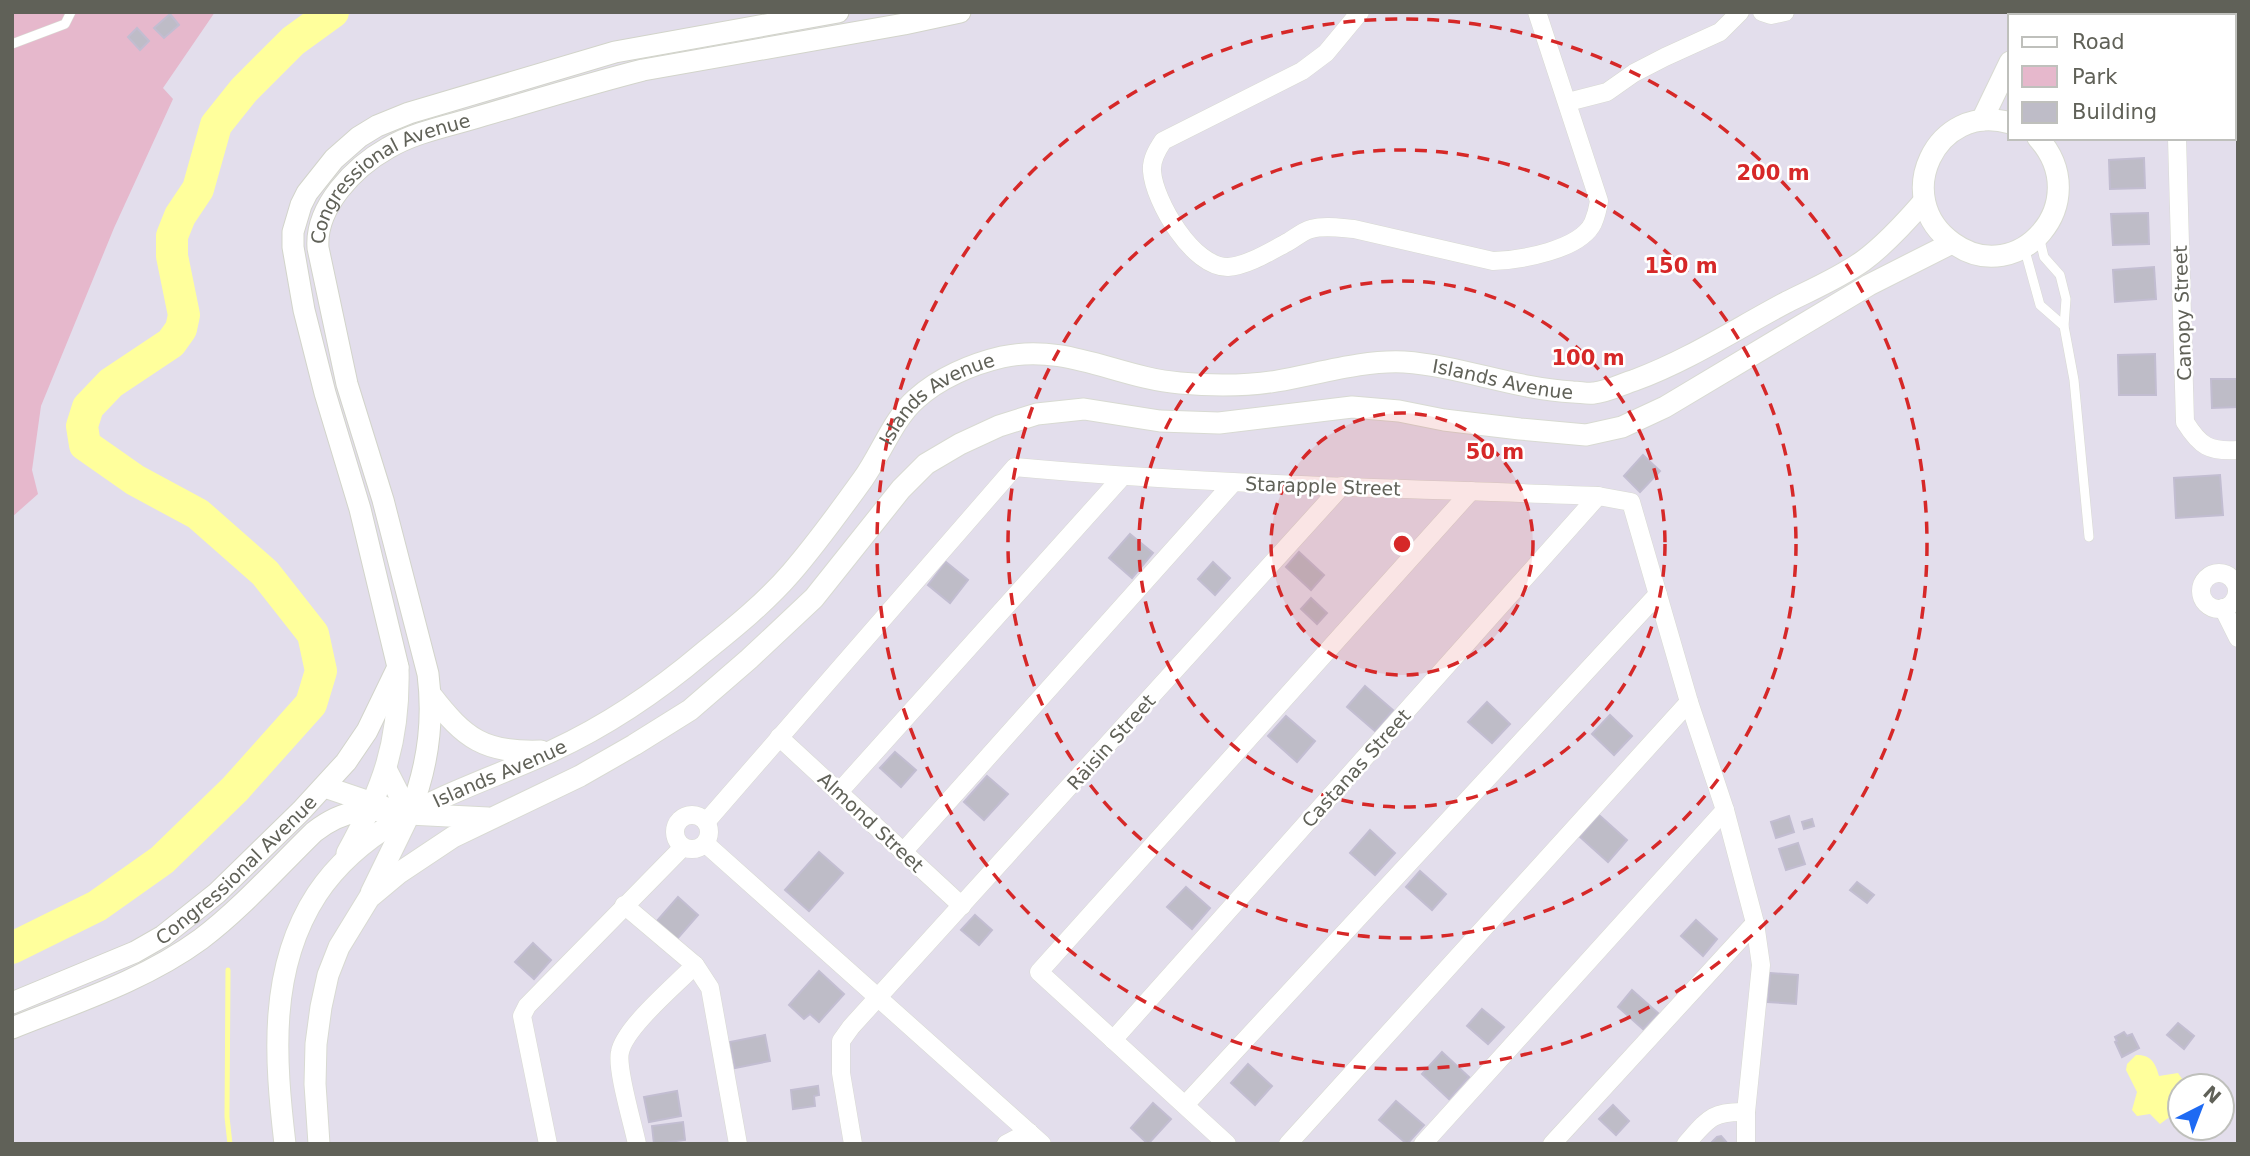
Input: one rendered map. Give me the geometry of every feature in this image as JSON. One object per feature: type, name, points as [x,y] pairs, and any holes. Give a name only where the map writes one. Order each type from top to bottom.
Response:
[{"type":"street","name":"Congressional Avenue","points":[[341,864],[386,769],[397,722],[398,667],[360,509],[324,393],[295,261],[293,232],[300,205],[314,182],[359,137],[377,126],[409,113],[615,52],[838,12]]},
{"type":"street","name":"Congressional Avenue","points":[[369,898],[409,814],[424,772],[431,695],[423,648],[383,500],[347,384],[321,265],[318,231],[333,198],[376,155],[411,136],[643,70],[960,12]]},
{"type":"street","points":[[1360,12],[1326,53],[1302,71],[1163,141],[1155,153],[1152,169],[1156,192],[1193,251],[1212,263],[1228,267],[1250,261],[1311,229],[1332,227],[1354,229],[1493,261],[1511,261],[1566,246],[1582,237],[1593,224],[1600,201],[1537,12]]},
{"type":"street","points":[[1568,102],[1607,92],[1665,57],[1720,32],[1740,12]]},
{"type":"street","points":[[1762,12],[1772,15],[1785,12]]},
{"type":"street","points":[[1982,120],[2008,66]]},
{"type":"street","points":[[2008,123],[1982,120],[1956,129],[1935,148],[1926,164],[1924,201],[1934,225],[1952,243],[1969,252],[1987,256],[2007,254],[2032,242],[2054,212],[2059,184],[2056,166],[2040,140]]},
{"type":"street","name":"Canopy Street","points":[[2177,140],[2185,422],[2197,441],[2217,451],[2238,450]]},
{"type":"street","name":"Islands Avenue","points":[[285,1144],[278,1065],[282,975],[297,932],[316,896],[341,864],[386,828],[409,814],[435,800],[554,751],[622,712],[672,678],[731,630],[789,575],[869,471],[912,402],[936,384],[989,361],[1037,352],[1082,358],[1133,375],[1179,383],[1223,385],[1272,382],[1360,366],[1401,362],[1547,391],[1596,393],[1655,373],[1690,357],[1830,281],[1882,246],[1924,201]]},
{"type":"street","name":"Islands Avenue","points":[[318,1144],[315,1084],[316,1044],[321,1007],[328,975],[339,947],[369,898],[427,853],[490,818],[580,776],[680,716],[720,686],[814,598],[901,489],[926,464],[960,444],[999,426],[1037,414],[1084,410],[1160,421],[1219,423],[1352,407],[1586,435],[1622,426],[1665,407],[1869,285],[1952,243]]},
{"type":"street","name":"Starapple Street","points":[[779,737],[1015,467],[1232,484],[1598,496],[1631,502],[1657,594]]},
{"type":"street","points":[[839,792],[1122,477]]},
{"type":"street","points":[[903,852],[1232,484]]},
{"type":"street","name":"Raisin Street","points":[[853,1144],[841,1073],[841,1041],[878,996],[1342,486]]},
{"type":"street","points":[[1227,1144],[1039,972],[1471,491]]},
{"type":"street","name":"Castanas Street","points":[[1113,1040],[1598,496]]},
{"type":"street","points":[[789,575],[814,598]]},
{"type":"street","points":[[1185,1105],[1657,594]]},
{"type":"street","points":[[1657,594],[1725,810],[1755,923],[1761,965],[1746,1112],[1746,1144]]},
{"type":"street","points":[[2223,608],[2238,638]]},
{"type":"street","name":"Congressional Avenue","points":[[12,1003],[107,965],[163,936],[217,893],[325,787],[358,746],[398,667]]},
{"type":"street","points":[[431,695],[461,730],[479,742],[502,750],[554,751]]},
{"type":"street","points":[[1288,1144],[1689,702]]},
{"type":"street","points":[[706,822],[779,737]]},
{"type":"street","name":"Almond Street","points":[[779,737],[962,906]]},
{"type":"street","points":[[386,769],[409,814],[490,818]]},
{"type":"street","points":[[325,787],[370,807]]},
{"type":"street","name":"Congressional Avenue","points":[[12,1027],[119,986],[203,938],[323,824],[344,813],[370,807],[409,814]]},
{"type":"street","points":[[1423,1144],[1725,810]]},
{"type":"street","points":[[697,816],[706,822],[710,833],[706,844],[697,849],[679,844],[675,833],[681,819],[697,816]]},
{"type":"street","points":[[706,844],[1035,1138]]},
{"type":"street","points":[[548,1144],[522,1016],[527,1006],[683,847]]},
{"type":"street","points":[[624,905],[695,965],[710,988],[738,1144]]},
{"type":"street","points":[[1552,1144],[1755,923]]},
{"type":"street","points":[[637,1144],[620,1067],[620,1052],[633,1028],[695,965]]},
{"type":"street","points":[[1686,1144],[1706,1121],[1724,1111],[1746,1112]]},
{"type":"street","points":[[1006,1144],[1035,1138]]},
{"type":"lane","points":[[12,44],[65,24],[71,12]]},
{"type":"lane","points":[[2032,242],[2040,305],[2064,326]]},
{"type":"lane","points":[[2032,242],[2060,275],[2066,299],[2064,326],[2074,380],[2089,537]]},
{"type":"green space","points":[[12,12],[215,12],[163,88],[173,99],[114,228],[41,406],[32,470],[38,494],[12,517]]},
{"type":"shaded area","points":[[2136,1055],[2145,1056],[2152,1060],[2159,1076],[2166,1075],[2166,1120],[2160,1124],[2150,1114],[2137,1116],[2132,1110],[2137,1092],[2126,1070],[2127,1064]]},
{"type":"building","points":[[170,14],[179,25],[164,38],[154,28]]},
{"type":"building","points":[[137,28],[149,41],[140,50],[128,37]]},
{"type":"building","points":[[2144,158],[2145,188],[2110,189],[2109,160]]},
{"type":"building","points":[[2148,213],[2149,244],[2113,245],[2111,214]]},
{"type":"building","points":[[2154,267],[2156,299],[2115,302],[2113,270]]},
{"type":"building","points":[[2155,354],[2156,395],[2119,395],[2118,355]]},
{"type":"building","points":[[2211,379],[2238,379],[2238,407],[2212,408]]},
{"type":"building","points":[[1643,455],[1660,471],[1640,492],[1624,476]]},
{"type":"building","points":[[2220,475],[2223,515],[2176,518],[2174,478]]},
{"type":"building","points":[[1130,534],[1153,553],[1132,578],[1109,558]]},
{"type":"building","points":[[1299,552],[1324,575],[1311,590],[1286,567]]},
{"type":"building","points":[[946,562],[968,580],[950,603],[928,585]]},
{"type":"building","points":[[1213,562],[1230,578],[1215,595],[1198,579]]},
{"type":"building","points":[[1311,598],[1327,613],[1317,624],[1301,609]]},
{"type":"building","points":[[1365,686],[1393,710],[1375,731],[1347,707]]},
{"type":"building","points":[[1487,702],[1510,724],[1492,743],[1468,722]]},
{"type":"building","points":[[1610,715],[1632,736],[1614,755],[1592,734]]},
{"type":"building","points":[[1286,716],[1315,741],[1297,762],[1268,736]]},
{"type":"building","points":[[895,752],[916,770],[901,787],[880,768]]},
{"type":"building","points":[[987,776],[1008,794],[984,820],[964,802]]},
{"type":"building","points":[[1599,815],[1627,840],[1608,862],[1580,837]]},
{"type":"building","points":[[1789,816],[1794,832],[1776,838],[1771,822]]},
{"type":"building","points":[[1812,819],[1814,826],[1804,829],[1802,822]]},
{"type":"building","points":[[1370,830],[1395,853],[1375,875],[1350,853]]},
{"type":"building","points":[[1798,843],[1805,864],[1786,870],[1779,849]]},
{"type":"building","points":[[819,852],[843,873],[809,911],[785,890]]},
{"type":"building","points":[[1420,871],[1446,894],[1432,910],[1406,887]]},
{"type":"building","points":[[1857,882],[1874,895],[1867,903],[1850,890]]},
{"type":"building","points":[[1186,887],[1210,908],[1192,929],[1167,907]]},
{"type":"building","points":[[678,897],[698,915],[677,939],[657,921]]},
{"type":"building","points":[[975,915],[992,930],[979,945],[961,930]]},
{"type":"building","points":[[1696,920],[1717,939],[1703,956],[1681,936]]},
{"type":"building","points":[[533,943],[551,960],[534,979],[515,962]]},
{"type":"building","points":[[819,971],[844,994],[819,1022],[810,1014],[804,1019],[789,1005]]},
{"type":"building","points":[[1770,973],[1798,975],[1796,1004],[1768,1002]]},
{"type":"building","points":[[1632,990],[1658,1013],[1643,1029],[1618,1007]]},
{"type":"building","points":[[1482,1009],[1504,1027],[1488,1044],[1467,1026]]},
{"type":"building","points":[[2178,1023],[2194,1036],[2184,1049],[2167,1035]]},
{"type":"building","points":[[2124,1032],[2127,1036],[2132,1034],[2139,1048],[2122,1057],[2115,1037]]},
{"type":"building","points":[[765,1035],[770,1061],[735,1068],[730,1042]]},
{"type":"building","points":[[1442,1052],[1469,1077],[1449,1099],[1422,1074]]},
{"type":"building","points":[[1248,1064],[1272,1086],[1255,1105],[1231,1083]]},
{"type":"building","points":[[818,1086],[819,1095],[814,1096],[815,1106],[793,1109],[791,1090]]},
{"type":"building","points":[[677,1091],[681,1116],[649,1122],[644,1097]]},
{"type":"building","points":[[1396,1101],[1424,1125],[1407,1144],[1379,1120]]},
{"type":"building","points":[[1153,1103],[1171,1119],[1148,1144],[1131,1128]]},
{"type":"building","points":[[1613,1105],[1629,1121],[1616,1135],[1599,1119]]},
{"type":"building","points":[[683,1122],[685,1140],[654,1144],[652,1126]]},
{"type":"building","points":[[1721,1136],[1728,1144],[1710,1144],[1717,1137]]},
{"type":"waterway","points":[[12,948],[97,906],[162,860],[235,789],[311,704],[321,671],[313,634],[265,573],[198,514],[135,480],[85,445],[82,426],[88,407],[111,383],[171,343],[181,329],[184,315],[172,256],[172,236],[180,216],[198,189],[216,125],[244,90],[293,41],[333,12]]},
{"type":"waterway","points":[[228,970],[227,1117],[230,1144]]}]
